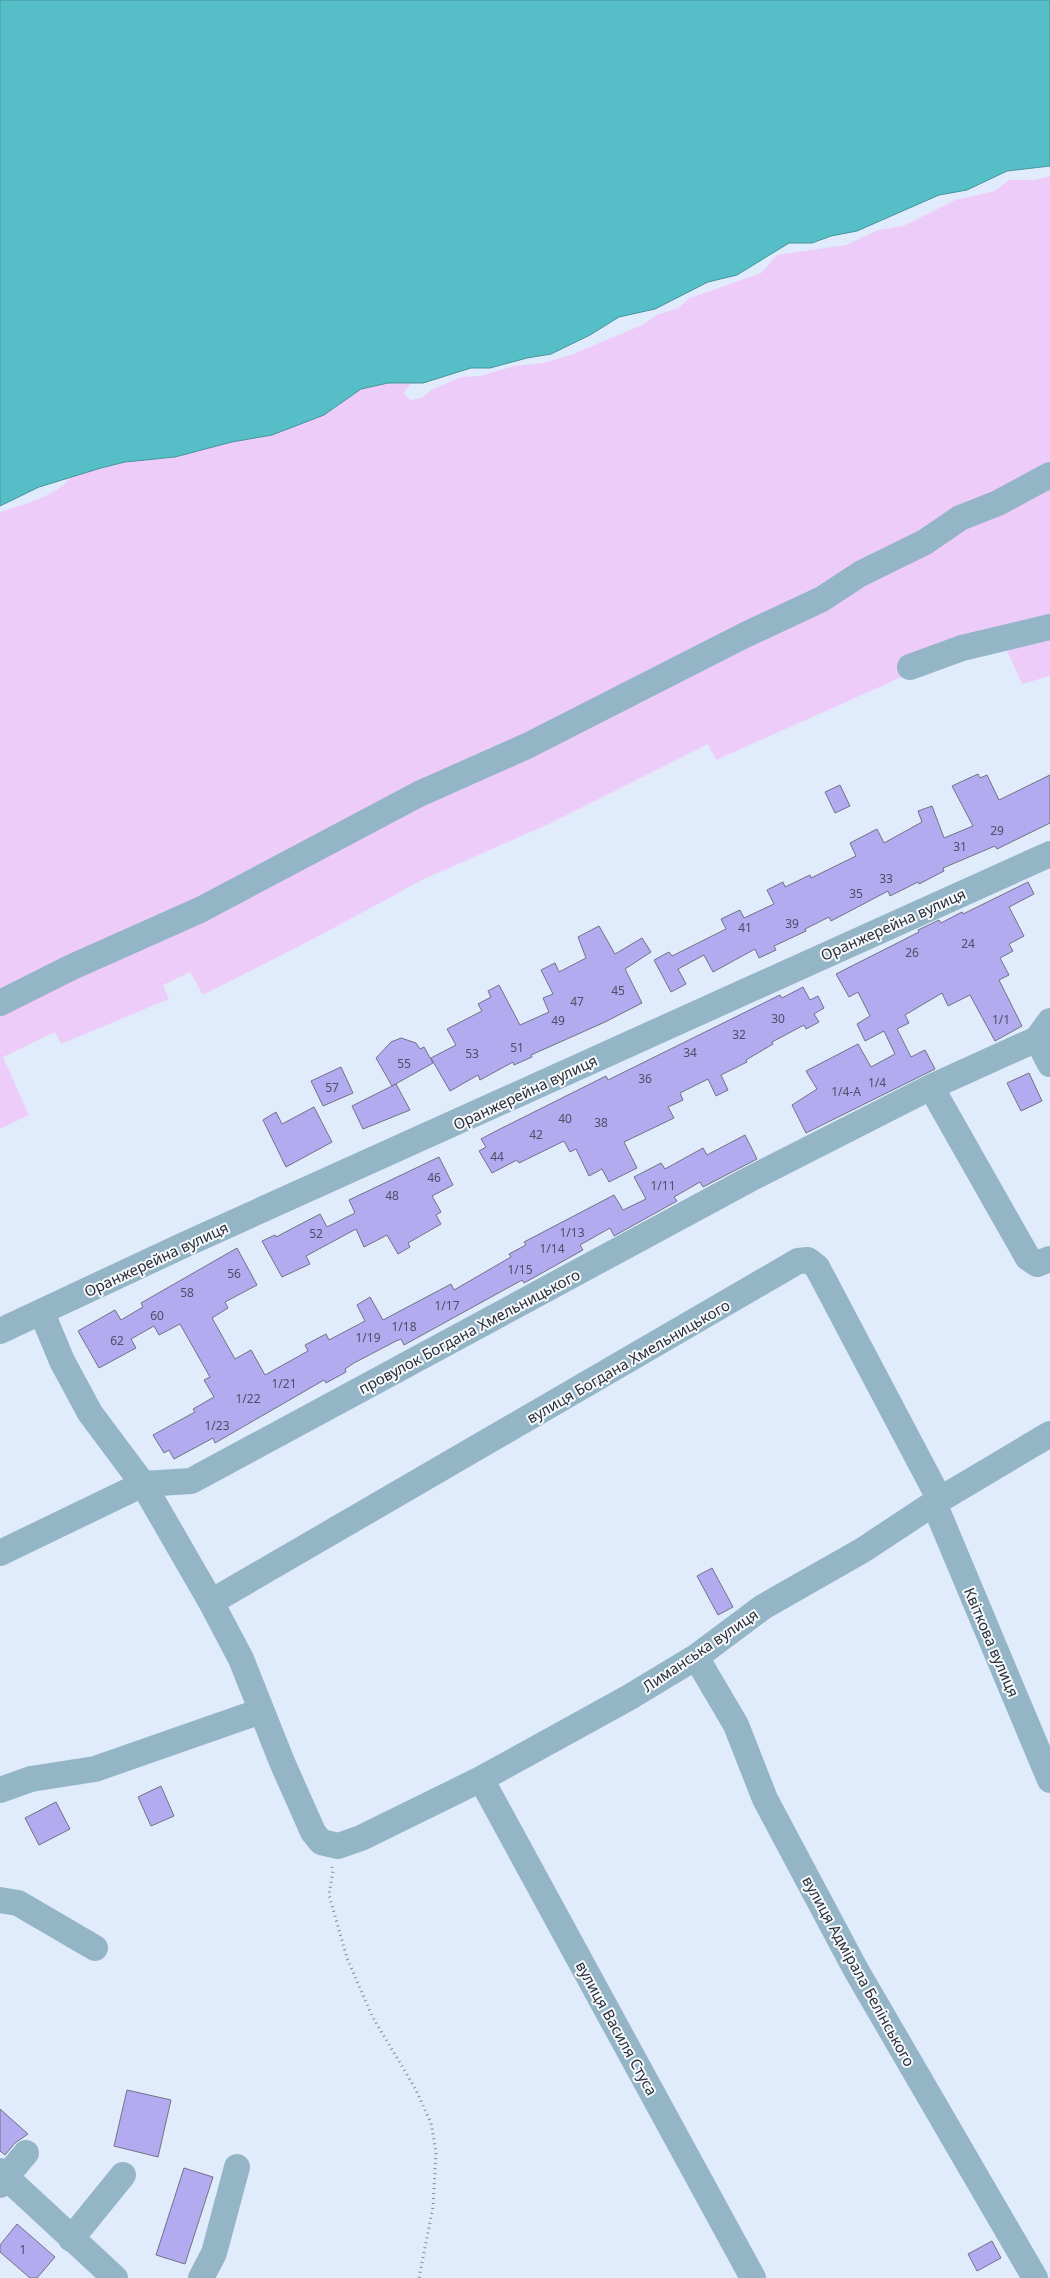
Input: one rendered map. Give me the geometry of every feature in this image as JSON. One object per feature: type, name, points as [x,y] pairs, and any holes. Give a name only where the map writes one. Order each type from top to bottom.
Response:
[{"type":"street","points":[[0,1003],[72,967],[200,910],[419,794],[527,746],[745,635],[822,599],[866,570],[925,542],[960,518],[998,503],[1050,475]]},
{"type":"street","points":[[910,667],[962,648],[1050,627]]},
{"type":"street","name":"Оранжерейна вулиця","points":[[0,1331],[186,1244],[1050,854]]},
{"type":"street","name":"провулок Богдана Хмельницького","points":[[0,1553],[143,1484],[191,1481],[750,1178],[1043,1030],[1050,1064]]},
{"type":"street","points":[[931,1087],[1028,1258],[1036,1264],[1050,1258]]},
{"type":"street","name":"вулиця Богдана Хмельницького","points":[[211,1602],[798,1261],[808,1260],[817,1267],[937,1502]]},
{"type":"street","points":[[42,1313],[62,1361],[90,1412],[143,1484],[211,1602],[241,1659],[305,1817],[330,1844]]},
{"type":"street","name":"Лиманська вулиця","points":[[330,1844],[361,1838],[481,1780],[628,1698],[696,1657],[764,1607],[863,1550],[937,1502],[1050,1434]]},
{"type":"street","name":"Квіткова вулиця","points":[[937,1502],[1050,1780]]},
{"type":"street","name":"вулиця Адмірала Белінського","points":[[696,1657],[736,1725],[765,1798],[856,1970],[1039,2270]]},
{"type":"street","points":[[0,1790],[31,1779],[94,1769],[261,1711]]},
{"type":"street","name":"вулиця Василя Стуса","points":[[481,1780],[753,2278]]},
{"type":"street","points":[[0,1900],[18,1903],[95,1948]]},
{"type":"street","points":[[26,2153],[2,2178],[115,2278]]},
{"type":"street","points":[[201,2278],[214,2253],[237,2167]]},
{"type":"street","points":[[71,2238],[123,2174]]},
{"type":"path","points":[[330,1844],[333,1871],[329,1895],[347,1958],[372,2016],[415,2088],[431,2123],[436,2152],[433,2207],[419,2278]]},
{"type":"shaded area","points":[[1050,176],[1050,676],[1022,684],[1004,644],[922,668],[716,760],[708,744],[553,822],[424,879],[315,938],[203,995],[190,972],[163,985],[169,999],[61,1044],[55,1032],[3,1057],[29,1115],[0,1129],[0,512],[49,494],[66,483],[71,476],[125,462],[175,457],[232,442],[272,435],[333,410],[353,393],[361,389],[388,383],[412,382],[403,393],[411,400],[421,398],[433,389],[461,377],[480,376],[514,366],[544,363],[573,354],[642,325],[657,315],[678,308],[690,298],[761,273],[777,255],[846,245],[878,230],[903,226],[955,200],[995,191],[1009,180],[1034,180]]},
{"type":"water","points":[[0,0],[1050,0],[1050,166],[1007,171],[967,190],[939,195],[857,231],[831,236],[812,243],[789,243],[737,275],[708,282],[655,309],[619,317],[590,335],[551,354],[490,368],[471,368],[423,383],[388,383],[361,389],[324,415],[272,435],[232,442],[175,457],[125,462],[101,468],[39,487],[0,506]]},
{"type":"building","points":[[978,774],[980,778],[987,775],[999,800],[1050,775],[1050,823],[997,849],[995,846],[943,868],[944,871],[919,884],[918,882],[890,896],[888,891],[831,921],[829,917],[805,929],[806,931],[774,946],[776,950],[759,958],[755,949],[713,972],[704,955],[678,969],[686,984],[671,992],[654,960],[669,952],[672,956],[726,929],[721,919],[740,910],[744,918],[774,904],[767,890],[783,882],[785,887],[810,875],[811,878],[856,856],[850,843],[877,829],[884,843],[922,822],[918,811],[932,806],[944,838],[973,826],[952,786]]},
{"type":"building","points":[[840,785],[850,806],[835,813],[825,792]]},
{"type":"building","points":[[1028,882],[1034,894],[1009,907],[1024,936],[1009,944],[1013,951],[1000,958],[1009,975],[999,980],[1022,1026],[995,1041],[970,995],[948,1006],[942,993],[905,1015],[909,1023],[897,1029],[911,1057],[925,1050],[935,1069],[806,1133],[792,1105],[817,1089],[806,1071],[858,1044],[871,1067],[895,1054],[884,1031],[865,1041],[857,1024],[870,1016],[858,992],[849,997],[836,974],[919,932],[918,930],[939,920],[941,923],[962,912],[963,914]]},
{"type":"building","points":[[599,926],[615,954],[642,938],[651,952],[625,969],[642,1003],[605,1022],[531,1055],[532,1057],[514,1065],[513,1062],[480,1080],[478,1075],[450,1091],[431,1058],[456,1045],[447,1029],[482,1011],[478,1004],[491,997],[488,991],[499,985],[520,1025],[549,1012],[543,998],[553,994],[541,970],[555,963],[559,972],[586,958],[578,937]]},
{"type":"building","points":[[803,987],[810,1000],[818,996],[824,1008],[814,1014],[819,1022],[806,1029],[804,1025],[772,1042],[773,1044],[746,1060],[747,1062],[721,1075],[728,1090],[716,1096],[708,1079],[680,1093],[683,1100],[668,1107],[674,1118],[624,1142],[637,1168],[609,1182],[602,1169],[589,1176],[576,1149],[570,1152],[564,1141],[519,1163],[517,1160],[492,1173],[479,1151],[486,1147],[481,1139],[498,1130],[606,1076],[608,1080],[780,995],[782,998]]},
{"type":"building","points":[[401,1038],[416,1043],[420,1049],[424,1047],[433,1063],[392,1086],[376,1058],[391,1042]]},
{"type":"building","points":[[341,1067],[353,1093],[323,1106],[311,1081]]},
{"type":"building","points":[[1029,1073],[1042,1101],[1021,1111],[1007,1083]]},
{"type":"building","points":[[396,1084],[410,1110],[363,1129],[352,1106]]},
{"type":"building","points":[[314,1107],[332,1142],[286,1167],[263,1120],[276,1112],[282,1124]]},
{"type":"building","points":[[745,1135],[757,1159],[703,1187],[700,1182],[674,1197],[677,1201],[614,1236],[610,1228],[580,1245],[583,1250],[524,1283],[522,1280],[404,1345],[401,1339],[396,1341],[354,1363],[345,1369],[346,1372],[326,1383],[324,1380],[215,1443],[213,1438],[174,1459],[169,1450],[164,1453],[153,1435],[195,1412],[193,1409],[214,1397],[204,1380],[210,1377],[180,1324],[159,1335],[154,1326],[131,1339],[136,1348],[99,1368],[78,1331],[115,1310],[121,1320],[143,1307],[141,1303],[237,1248],[257,1285],[225,1302],[228,1308],[212,1318],[235,1359],[251,1350],[265,1375],[308,1351],[305,1345],[326,1334],[329,1340],[365,1321],[357,1305],[370,1297],[383,1320],[451,1284],[454,1290],[511,1257],[509,1254],[526,1245],[524,1242],[614,1195],[623,1210],[646,1199],[634,1177],[661,1163],[665,1169],[703,1148],[707,1155]]},
{"type":"building","points":[[439,1157],[453,1185],[432,1196],[441,1212],[436,1215],[441,1224],[408,1243],[410,1247],[398,1254],[387,1235],[364,1247],[356,1229],[306,1256],[310,1264],[282,1277],[262,1241],[275,1235],[276,1237],[320,1214],[327,1227],[355,1213],[349,1200]]},
{"type":"building","points":[[712,1568],[733,1607],[718,1615],[697,1576]]},
{"type":"building","points":[[161,1786],[174,1816],[151,1826],[138,1797]]},
{"type":"building","points":[[56,1802],[70,1829],[39,1845],[25,1818]]},
{"type":"building","points":[[127,2090],[171,2100],[158,2157],[114,2146]]},
{"type":"building","points":[[0,2109],[28,2134],[15,2143],[5,2155],[0,2151]]},
{"type":"building","points":[[184,2168],[213,2177],[185,2264],[156,2255]]},
{"type":"building","points":[[17,2224],[55,2257],[37,2278],[30,2278],[0,2252],[0,2245]]},
{"type":"building","points":[[992,2241],[1001,2258],[977,2271],[968,2254]]}]
